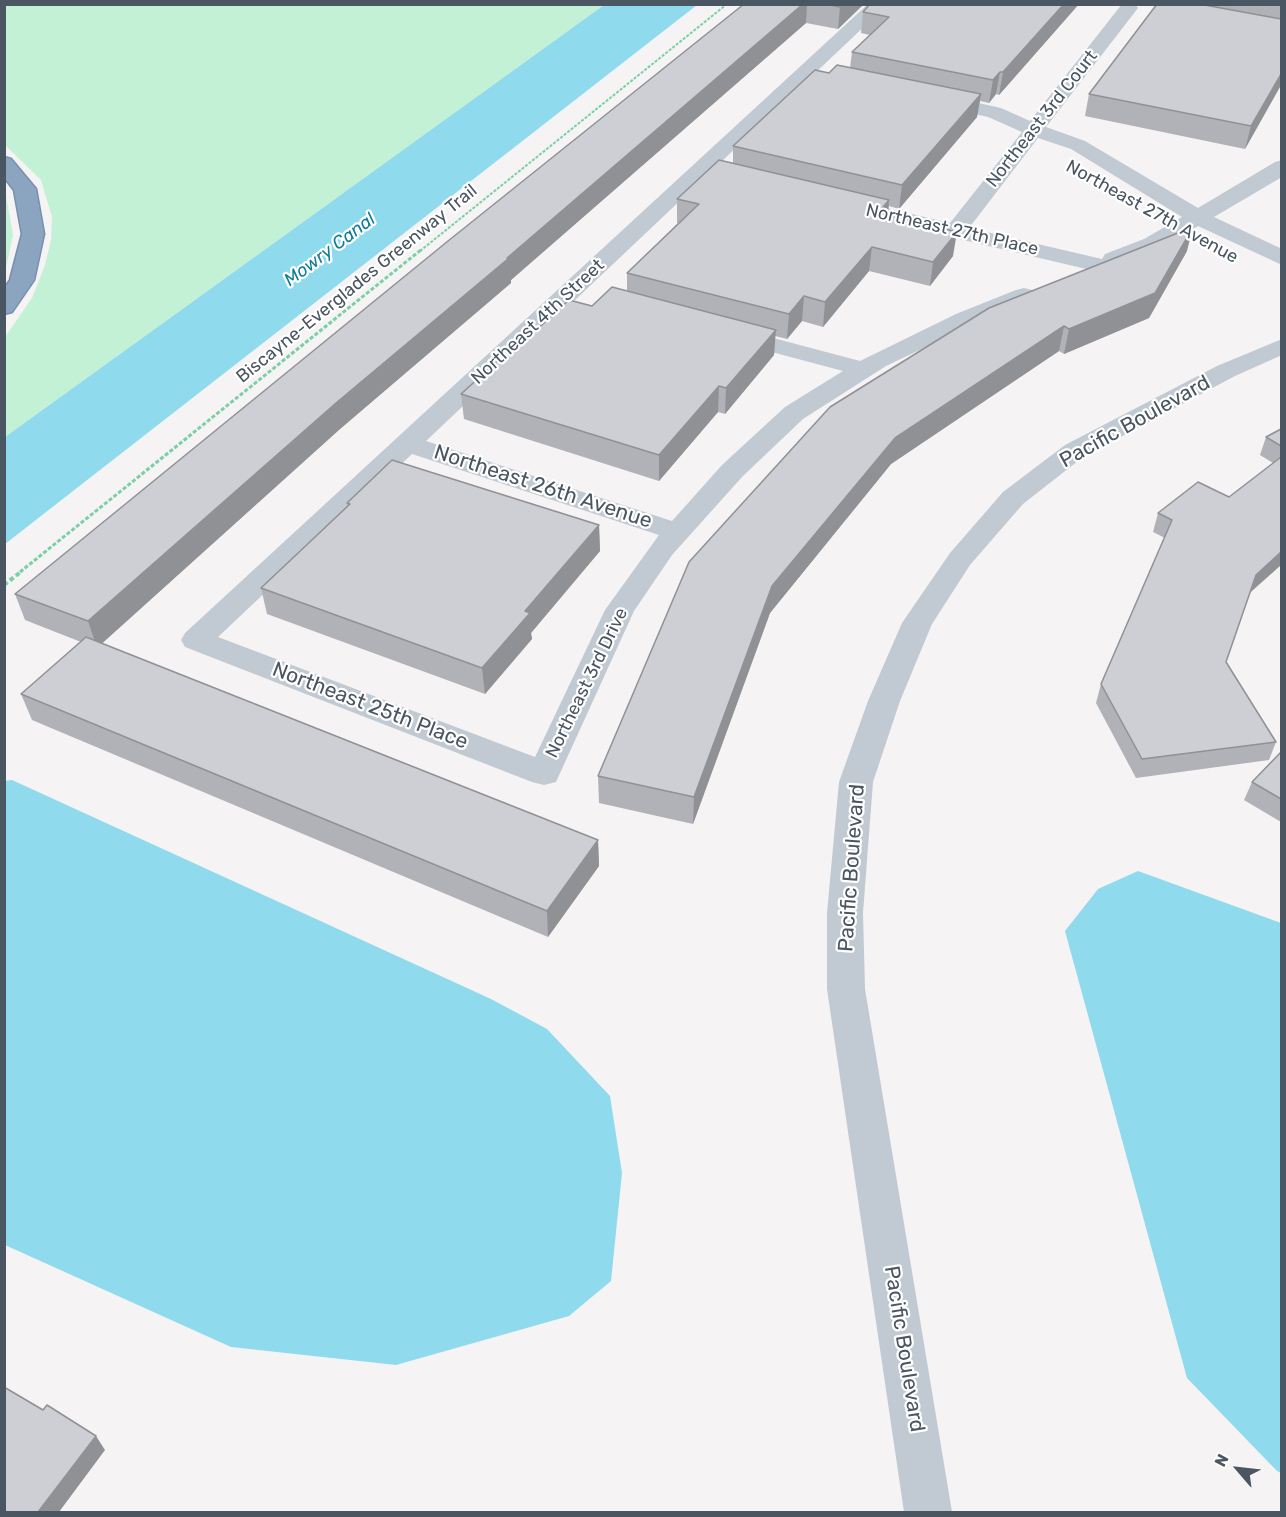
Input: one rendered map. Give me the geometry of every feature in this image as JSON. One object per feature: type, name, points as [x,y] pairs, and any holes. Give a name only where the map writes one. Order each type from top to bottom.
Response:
[{"type":"highway","points":[[4,163],[25,189],[33,234],[22,280],[4,308]]},
{"type":"street","name":"Northeast 4th Street","points":[[196,640],[407,443],[582,295],[816,75],[879,4]]},
{"type":"street","name":"Northeast 3rd Court","points":[[955,231],[1127,7]]},
{"type":"street","name":"Northeast 27th Avenue","points":[[916,96],[994,112],[1034,130],[1078,145],[1176,221],[1239,261]]},
{"type":"street","name":"Northeast 27th Avenue","points":[[1034,130],[1053,157],[1063,163]]},
{"type":"street","name":"Northeast 3rd Drive","points":[[544,773],[620,610],[662,549],[732,471],[794,413],[863,369],[965,319],[1152,244],[1176,221],[1276,171],[1281,166]]},
{"type":"street","name":"Northeast 27th Place","points":[[827,201],[1099,265]]},
{"type":"street","name":"Northeast 27th Avenue","points":[[1176,221],[1281,258]]},
{"type":"street","points":[[705,328],[863,369]]},
{"type":"street","name":"Pacific Boulevard","points":[[928,1512],[846,989],[845,913],[856,782],[884,700],[917,623],[960,559],[1013,498],[1074,451],[1226,371],[1281,346]]},
{"type":"street","name":"Northeast 26th Avenue","points":[[407,443],[678,532]]},
{"type":"street","name":"Northeast 25th Place","points":[[196,640],[544,773]]},
{"type":"path","name":"Biscayne-Everglades Greenway Trail","points":[[4,585],[727,4]]},
{"type":"green space","points":[[5,5],[604,5],[5,437],[5,337],[32,298],[45,265],[51,240],[52,217],[41,180],[5,145]]},
{"type":"green space","points":[[5,190],[13,235],[5,272]]},
{"type":"water","name":"Mowry Canal","points":[[604,5],[697,5],[5,544],[5,437]]},
{"type":"water","points":[[12,780],[491,999],[547,1029],[610,1096],[622,1173],[611,1281],[569,1316],[396,1365],[231,1347],[5,1245],[4,781]]},
{"type":"water","points":[[1138,871],[1281,923],[1281,1473],[1187,1378],[1065,931],[1098,889]]},
{"type":"building","points":[[744,4],[803,4],[507,258],[509,258],[336,403],[88,621],[15,594],[448,241]]},
{"type":"building","points":[[825,4],[843,4],[840,7]]},
{"type":"building","points":[[870,4],[1064,4],[1003,72],[1000,72],[993,80],[852,52],[889,17],[863,12]]},
{"type":"building","points":[[1157,4],[1199,4],[1281,19],[1281,74],[1251,126],[1089,94]]},
{"type":"building","points":[[837,65],[981,94],[902,185],[733,146],[815,70],[829,73]]},
{"type":"building","points":[[719,160],[889,200],[878,213],[957,232],[933,262],[872,247],[825,302],[804,296],[789,314],[627,273],[699,204],[677,199]]},
{"type":"building","points":[[1193,227],[1155,293],[1069,329],[1064,326],[895,438],[772,586],[694,797],[598,776],[689,562],[830,407],[989,308]]},
{"type":"building","points":[[612,287],[776,330],[726,388],[719,386],[659,455],[461,394],[502,357],[506,358],[569,300],[592,306]]},
{"type":"building","points":[[1281,429],[1281,446],[1266,437]]},
{"type":"building","points":[[1281,457],[1281,552],[1256,575],[1226,662],[1276,742],[1142,759],[1101,684],[1172,520],[1158,513],[1198,482],[1229,497]]},
{"type":"building","points":[[392,460],[599,525],[525,611],[530,613],[482,668],[261,588],[350,504],[347,503]]},
{"type":"building","points":[[86,637],[598,840],[547,911],[21,694]]},
{"type":"building","points":[[1281,752],[1281,799],[1252,782]]},
{"type":"building","points":[[4,1387],[43,1410],[47,1405],[96,1436],[38,1512],[4,1512]]}]
